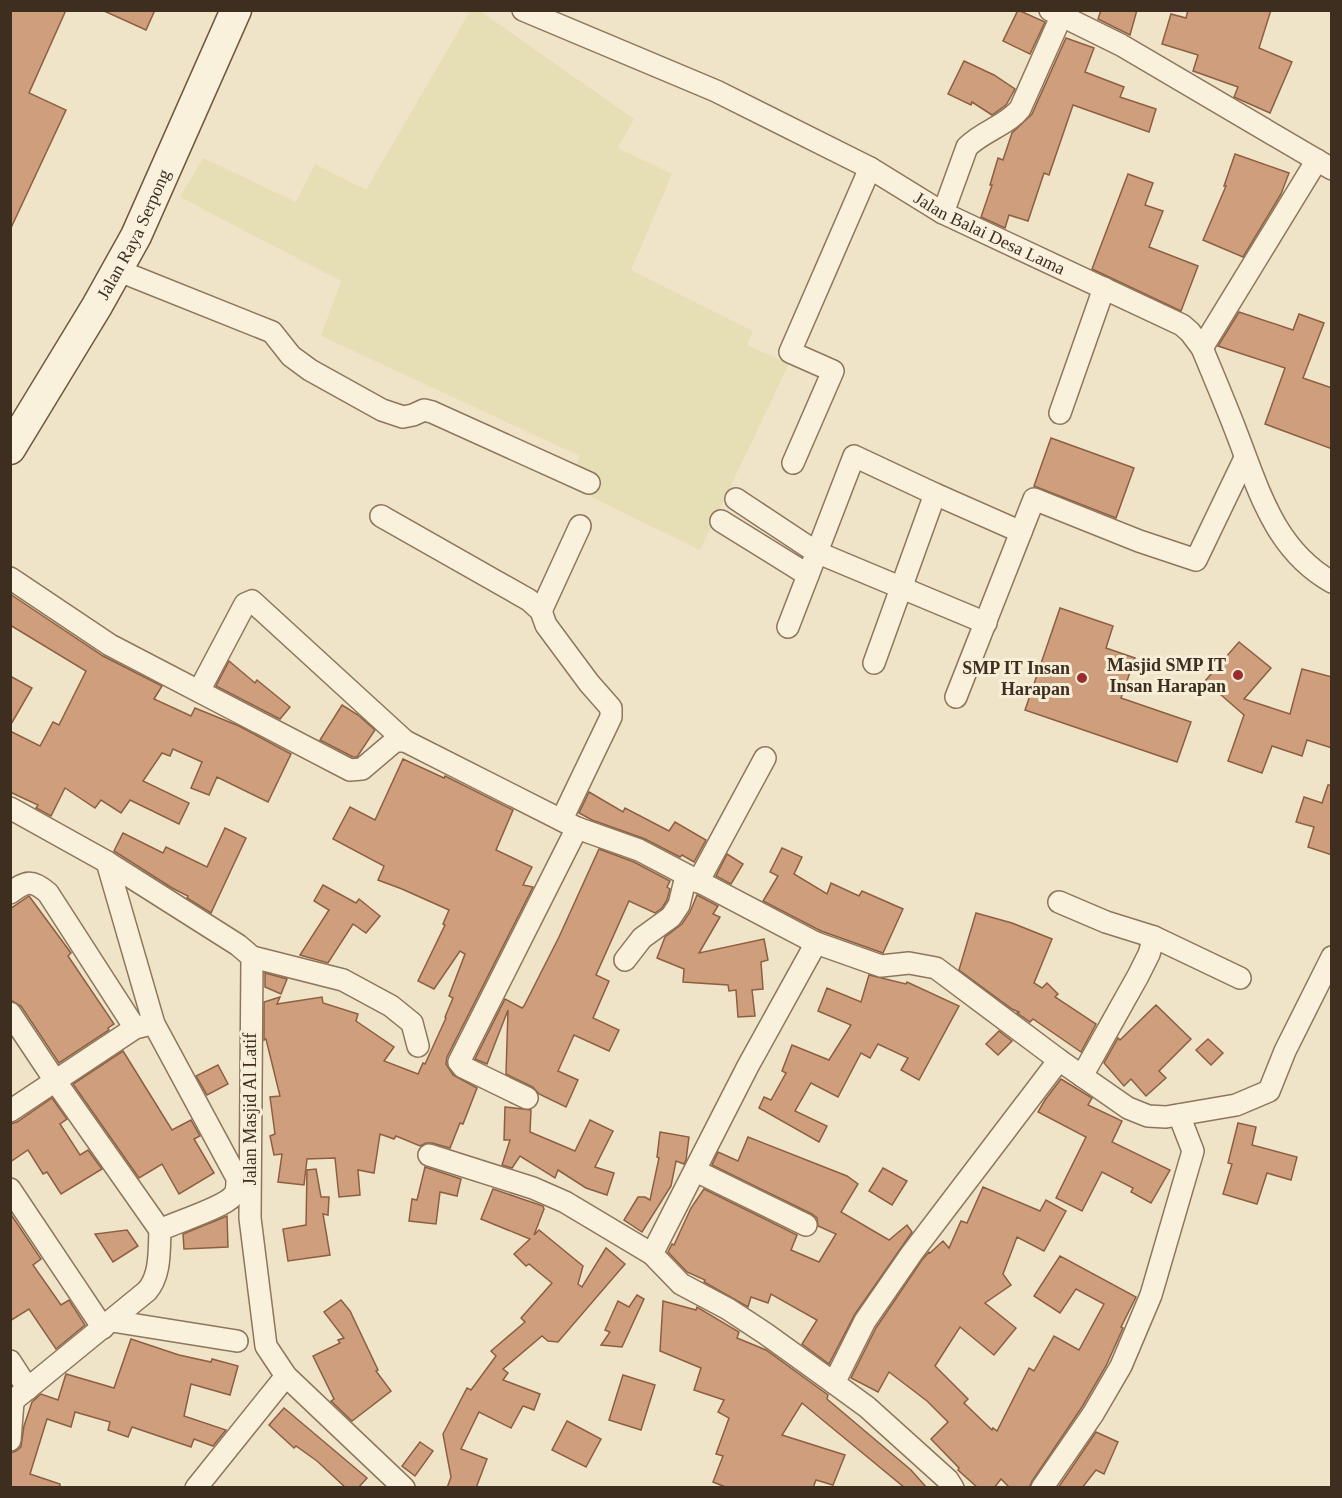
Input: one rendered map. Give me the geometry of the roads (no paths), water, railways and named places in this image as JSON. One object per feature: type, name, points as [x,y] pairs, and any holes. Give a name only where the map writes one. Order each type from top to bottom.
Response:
[{"type":"main road","name":"Jalan Raya Serpong","points":[[10,449],[136,236],[236,10]]},
{"type":"street","name":"Jalan Balai Desa Lama","points":[[524,10],[716,91],[870,168],[943,213],[1182,325],[1203,348],[1257,489],[1283,538],[1301,560],[1332,582]]},
{"type":"street","points":[[943,213],[967,147],[975,139],[1014,116],[1020,109],[1058,12],[1121,45],[1324,165],[1203,348]]},
{"type":"street","points":[[792,464],[833,371],[790,352],[870,168]]},
{"type":"street","points":[[117,270],[272,332],[291,356],[382,410],[403,417],[424,410],[432,412],[589,483]]},
{"type":"street","points":[[1060,414],[1104,288]]},
{"type":"street","points":[[788,627],[854,456],[1022,532]]},
{"type":"street","points":[[957,697],[1034,499],[1139,541],[1196,560],[1245,458]]},
{"type":"street","points":[[874,663],[935,494]]},
{"type":"street","points":[[736,499],[816,552],[986,623]]},
{"type":"street","points":[[381,516],[530,600],[541,611],[546,625],[589,683],[610,706],[612,712],[569,823],[459,1062],[463,1067],[527,1098]]},
{"type":"street","points":[[721,520],[808,575]]},
{"type":"street","points":[[541,611],[580,526]]},
{"type":"street","points":[[10,578],[110,645],[350,770],[362,769],[395,741],[405,741]]},
{"type":"street","points":[[199,691],[245,603],[252,601],[405,741],[569,823],[639,850],[816,943],[882,966],[909,963],[936,968],[1059,1060],[1128,1108],[1148,1116],[1166,1117],[1236,1105],[1269,1091],[1290,1041],[1332,957]]},
{"type":"street","points":[[625,960],[642,938],[661,927],[671,917],[765,758]]},
{"type":"street","points":[[10,808],[107,862],[238,945],[252,957],[343,980],[391,1006],[412,1023],[418,1046]]},
{"type":"street","points":[[107,862],[144,1026]]},
{"type":"street","points":[[10,892],[29,883],[48,893],[144,1026],[237,1179],[234,1196],[224,1203],[160,1230]]},
{"type":"street","points":[[1059,902],[1106,922],[1154,937],[1240,978]]},
{"type":"street","points":[[1083,1076],[1138,976],[1149,954],[1154,937]]},
{"type":"street","points":[[652,1254],[748,1066],[816,943]]},
{"type":"street","name":"Jalan Masjid Al Latif","points":[[252,957],[250,1218],[267,1346],[286,1376],[404,1488]]},
{"type":"street","points":[[10,1013],[160,1230],[157,1268],[151,1286],[17,1398]]},
{"type":"street","points":[[10,1111],[144,1026]]},
{"type":"street","points":[[834,1383],[865,1321],[905,1263],[1059,1060]]},
{"type":"street","points":[[1042,1488],[1094,1414],[1121,1366],[1151,1294],[1193,1150],[1179,1115]]},
{"type":"street","points":[[429,1155],[549,1194],[652,1254],[681,1284],[737,1315],[867,1407],[948,1480],[953,1488]]},
{"type":"street","points":[[696,1171],[806,1225]]},
{"type":"street","points":[[10,1189],[108,1324],[237,1341]]},
{"type":"street","points":[[10,1361],[17,1398],[10,1440]]},
{"type":"street","points":[[196,1488],[286,1376]]},
{"type":"place","name":"Masjid SMP IT Insan Harapan","points":[[1238,675]]},
{"type":"place","name":"SMP IT Insan Harapan","points":[[1082,678]]}]
